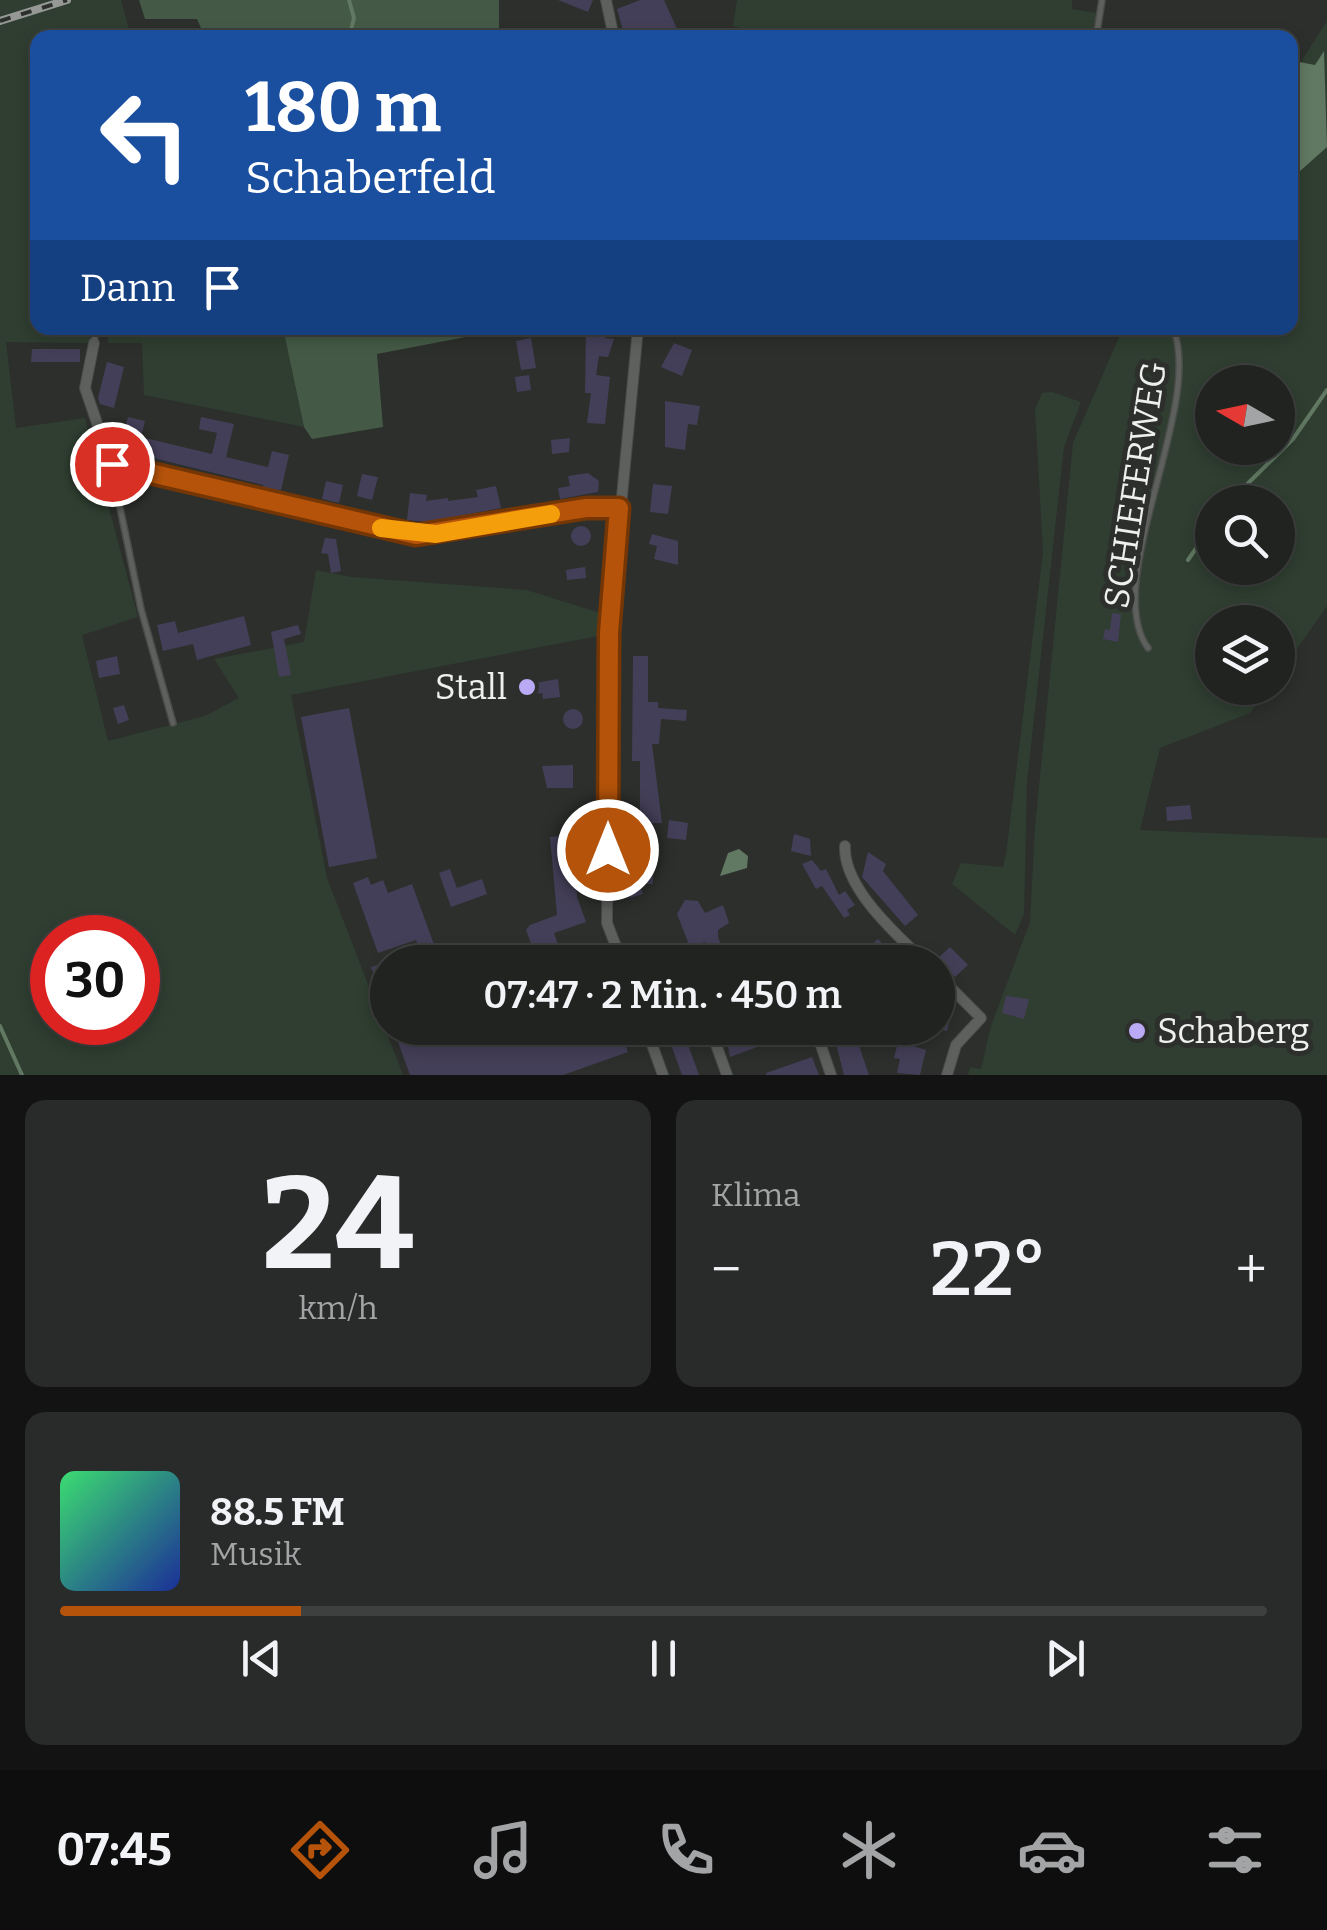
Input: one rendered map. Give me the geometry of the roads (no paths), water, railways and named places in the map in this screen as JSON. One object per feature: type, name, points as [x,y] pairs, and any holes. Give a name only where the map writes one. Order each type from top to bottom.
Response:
[{"type":"street","points":[[606,0],[612,30]]},
{"type":"street","points":[[615,945],[607,923],[609,633],[637,335]]},
{"type":"street","points":[[94,342],[86,388],[112,464],[416,535],[586,508],[619,508]]},
{"type":"street","points":[[845,846],[848,866],[859,885],[910,945]]},
{"type":"street","points":[[947,1075],[956,1045],[981,1018],[955,992]]},
{"type":"street","points":[[652,1045],[663,1075]]},
{"type":"street","points":[[716,1045],[727,1075]]},
{"type":"street","points":[[821,1045],[831,1075]]},
{"type":"lane","points":[[1097,30],[1102,0]]},
{"type":"lane","points":[[94,342],[95,335]]},
{"type":"lane","name":"SCHIEFERWEG","points":[[1148,648],[1138,632],[1138,597],[1147,522],[1180,370],[1174,335]]},
{"type":"lane","points":[[112,464],[140,609],[173,722]]},
{"type":"waterway","points":[[349,0],[354,18],[351,30]]},
{"type":"waterway","points":[[1246,485],[1293,439],[1327,390]]},
{"type":"waterway","points":[[1188,560],[1195,550]]},
{"type":"waterway","points":[[0,1026],[22,1075]]},
{"type":"railway","points":[[0,21],[67,0]]},
{"type":"place","name":"Stall","points":[[527,687]]},
{"type":"place","name":"Schaberg","points":[[1137,1031]]}]
